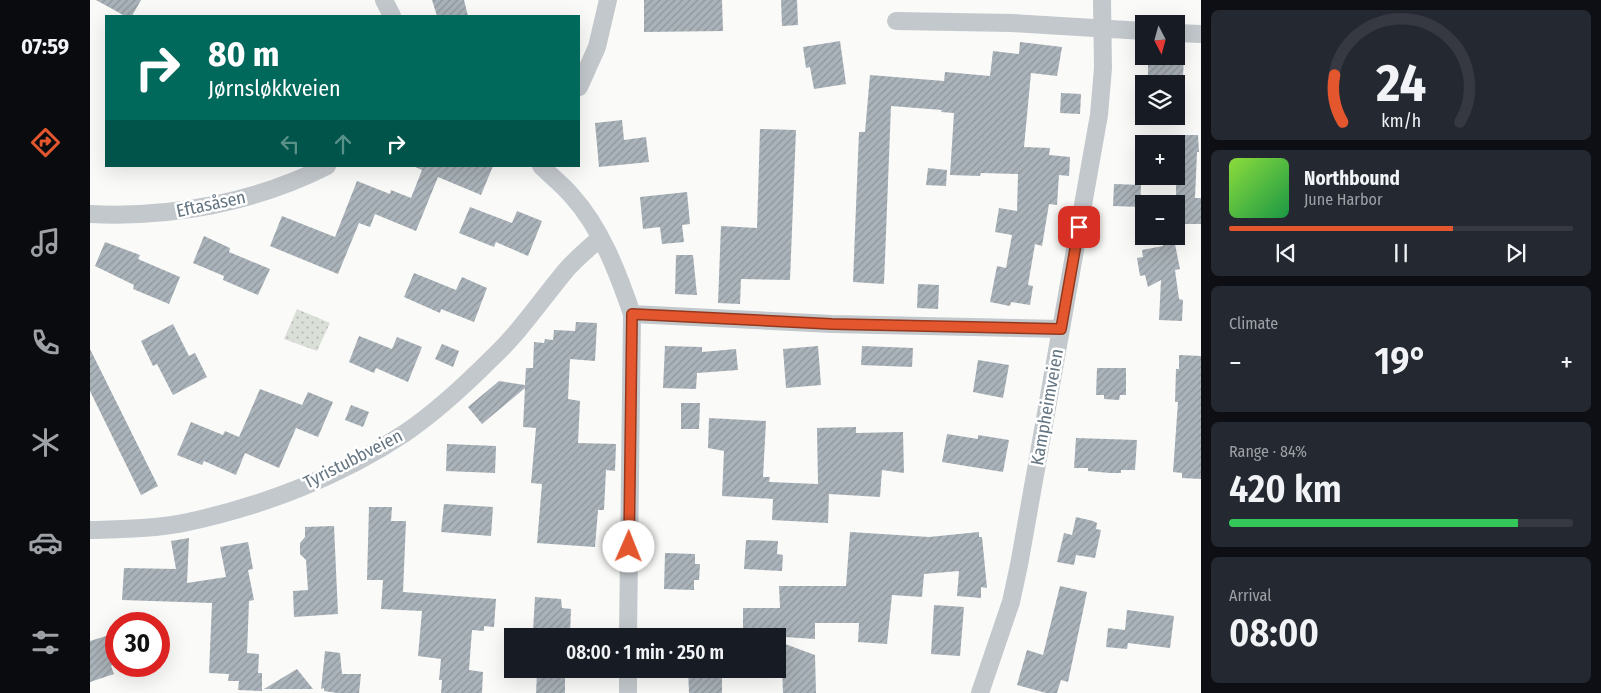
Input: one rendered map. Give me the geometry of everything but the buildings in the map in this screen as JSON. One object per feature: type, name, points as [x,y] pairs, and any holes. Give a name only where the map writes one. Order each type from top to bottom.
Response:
[{"type":"street","points":[[384,0],[392,15]]},
{"type":"street","points":[[580,85],[597,47],[608,0]]},
{"type":"street","name":"Kampheimveien","points":[[980,693],[1011,602],[1099,114],[1103,68],[1102,0]]},
{"type":"street","points":[[896,21],[1012,23],[1135,30]]},
{"type":"street","points":[[1185,33],[1201,34]]},
{"type":"street","name":"Eftasåsen","points":[[90,214],[151,215],[228,202],[265,192],[325,167]]},
{"type":"street","points":[[542,167],[573,197],[600,238],[619,276],[632,314],[628,628]]},
{"type":"street","name":"Tyristubbveien","points":[[90,530],[122,529],[194,521],[257,503],[292,490],[369,454],[406,432],[459,389],[486,364],[526,322],[569,267],[600,238]]},
{"type":"street","points":[[632,314],[832,324],[1061,329]]},
{"type":"street","points":[[628,678],[628,693]]},
{"type":"shaded area","points":[[297,309],[330,323],[317,351],[284,339]]},
{"type":"route","points":[[629,547],[632,314],[832,324],[1061,329],[1079,227]]}]
